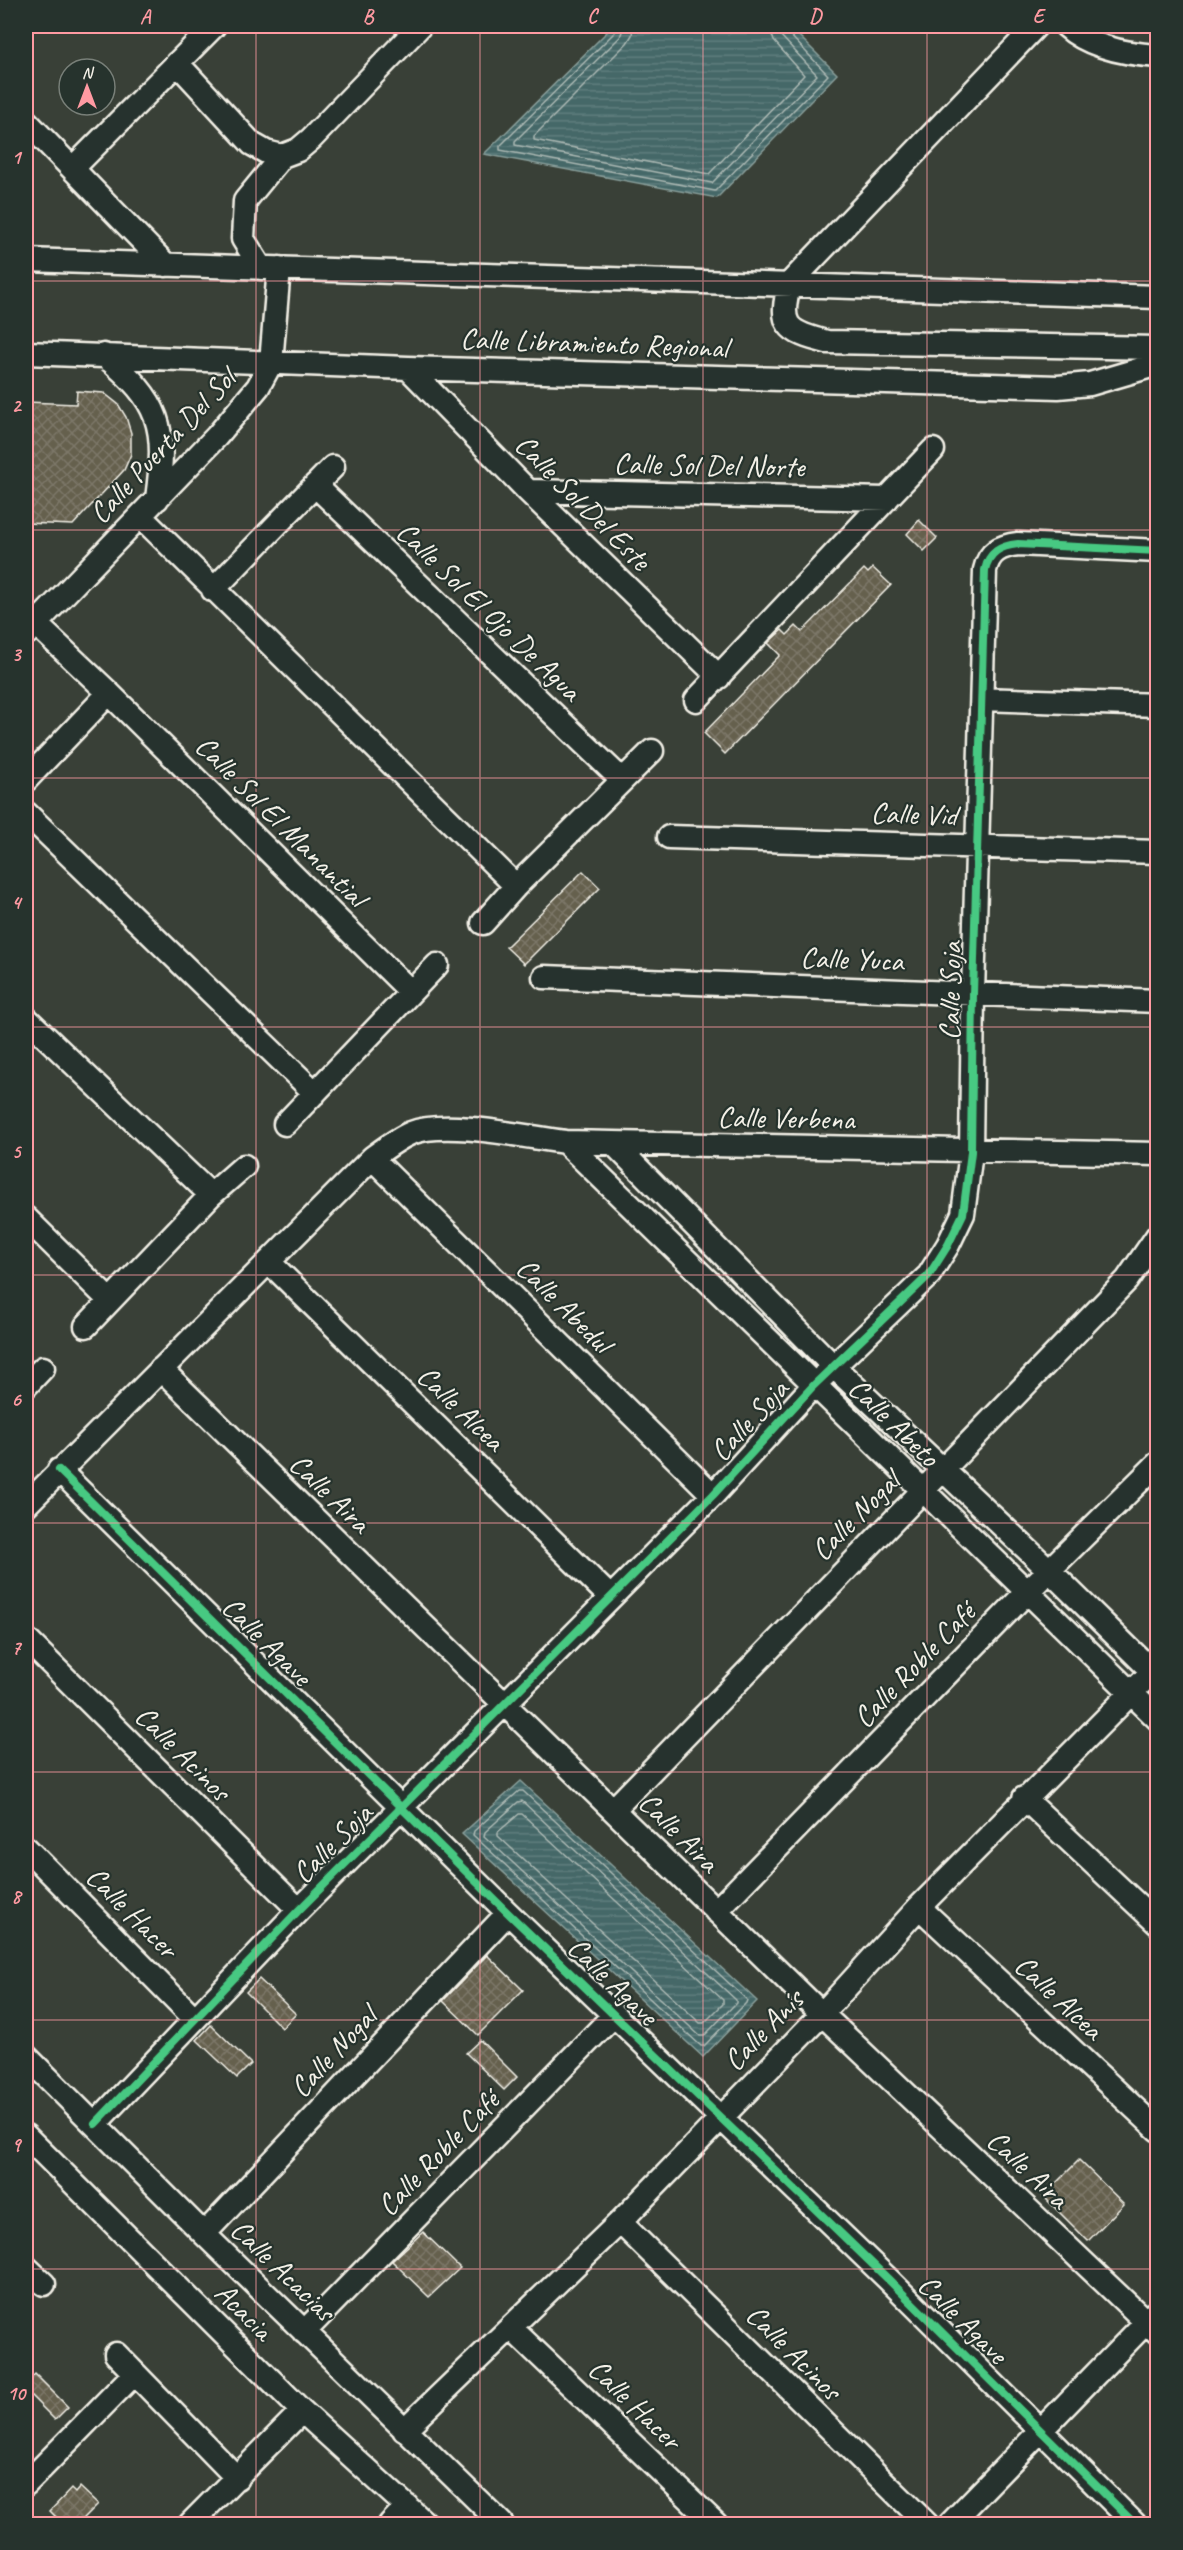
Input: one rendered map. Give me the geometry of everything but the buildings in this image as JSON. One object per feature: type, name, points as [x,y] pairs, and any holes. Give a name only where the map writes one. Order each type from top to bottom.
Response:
[{"type":"street","points":[[73,168],[214,26]]},
{"type":"street","points":[[270,268],[243,239],[245,201],[282,156],[298,150],[311,139],[420,26]]},
{"type":"street","points":[[1036,26],[790,283],[783,309],[790,328],[806,337],[827,342],[1158,348]]},
{"type":"street","points":[[1066,26],[1092,42],[1117,51],[1158,56]]},
{"type":"street","points":[[177,63],[252,144],[266,152],[282,156]]},
{"type":"street","points":[[26,121],[166,265]]},
{"type":"street","points":[[26,260],[790,283],[1158,297]]},
{"type":"street","name":"Calle Puerta Del Sol","points":[[31,629],[157,499],[239,411],[258,387],[271,363],[270,268]]},
{"type":"street","name":"Calle Libramiento Regional","points":[[26,353],[408,368],[1058,387],[1090,384],[1158,364]]},
{"type":"street","points":[[104,356],[140,387],[153,407],[159,427],[162,453],[157,499]]},
{"type":"street","name":"Calle Sol Del Este","points":[[408,368],[528,491],[719,677]]},
{"type":"street","points":[[696,700],[933,450]]},
{"type":"street","points":[[213,590],[333,467]]},
{"type":"street","name":"Calle Sol El Ojo De Agua","points":[[315,485],[622,780]]},
{"type":"street","name":"Calle Sol Del Norte","points":[[528,491],[887,499]]},
{"type":"street","points":[[140,516],[516,886]]},
{"type":"street","name":"Calle Soja","points":[[96,2124],[299,1910],[713,1495],[813,1386],[929,1275],[948,1245],[963,1214],[971,1152],[973,994],[985,570],[991,555],[1005,545],[1158,551]]},
{"type":"street","name":"Calle Sol El Manantial","points":[[31,629],[110,693],[411,992]]},
{"type":"street","points":[[26,780],[110,693]]},
{"type":"street","points":[[982,699],[1158,705]]},
{"type":"street","points":[[483,923],[516,886],[652,751]]},
{"type":"street","points":[[26,813],[315,1093]]},
{"type":"street","name":"Calle Vid","points":[[669,837],[1158,852]]},
{"type":"street","points":[[285,1124],[436,966]]},
{"type":"street","name":"Calle Yuca","points":[[544,977],[1158,1001]]},
{"type":"street","points":[[26,1018],[212,1195]]},
{"type":"street","name":"Calle Verbena","points":[[372,1158],[389,1145],[413,1132],[439,1128],[565,1142],[1158,1154]]},
{"type":"street","name":"Calle Abeto","points":[[565,1142],[813,1386],[1158,1719]]},
{"type":"street","name":"Calle Abeto","points":[[613,1143],[833,1366],[1156,1671]]},
{"type":"street","points":[[26,1505],[372,1158]]},
{"type":"street","name":"Calle Abedul","points":[[372,1158],[713,1495]]},
{"type":"street","points":[[86,1326],[212,1195],[244,1166]]},
{"type":"street","points":[[26,1218],[109,1300]]},
{"type":"street","name":"Calle Nogal","points":[[614,1809],[1127,1280],[1158,1235]]},
{"type":"street","name":"Calle Alcea","points":[[269,1262],[610,1597]]},
{"type":"street","points":[[26,1386],[43,1368]]},
{"type":"street","name":"Calle Aira","points":[[162,1370],[822,2014],[1154,2322]]},
{"type":"street","name":"Calle Roble Café","points":[[716,1911],[1027,1592],[1158,1463]]},
{"type":"street","name":"Calle Agave","points":[[59,1470],[508,1913],[721,2116],[1135,2524]]},
{"type":"street","name":"Calle Acinos","points":[[26,1639],[299,1910]]},
{"type":"street","name":"Calle Anís","points":[[404,2430],[620,2222],[822,2014],[919,1907],[1024,1798],[1156,1671]]},
{"type":"street","points":[[1024,1798],[1158,1924]]},
{"type":"street","name":"Calle Hacer","points":[[26,1848],[195,2019]]},
{"type":"street","name":"Calle Alcea","points":[[919,1907],[1158,2130]]},
{"type":"street","name":"Calle Nogal","points":[[204,2234],[508,1913]]},
{"type":"street","name":"Calle Roble Café","points":[[304,2332],[614,2015]]},
{"type":"street","name":"Calle Acacias","points":[[26,2056],[204,2234],[502,2524]]},
{"type":"street","name":"Acacia","points":[[26,2136],[302,2410],[426,2524]]},
{"type":"street","name":"Calle Acinos","points":[[620,2222],[927,2524]]},
{"type":"street","points":[[26,2268],[44,2284]]},
{"type":"street","points":[[950,2524],[1154,2322]]},
{"type":"street","name":"Calle Hacer","points":[[512,2328],[716,2524]]},
{"type":"street","points":[[116,2354],[237,2478]]},
{"type":"street","points":[[26,2484],[134,2374]]},
{"type":"street","points":[[190,2524],[302,2410]]},
{"type":"street","points":[[390,2524],[406,2506]]},
{"type":"water","points":[[613,26],[789,26],[837,74],[717,198],[484,154]]},
{"type":"water","points":[[521,1781],[757,2001],[703,2057],[462,1834]]},
{"type":"cycle path","points":[[95,2124],[299,1910],[713,1495],[813,1386],[929,1275],[948,1245],[963,1214],[971,1152],[973,994],[985,570],[992,554],[1006,546],[1018,544],[1158,551]]},
{"type":"cycle path","points":[[59,1470],[508,1913],[888,2279],[1135,2524]]}]
